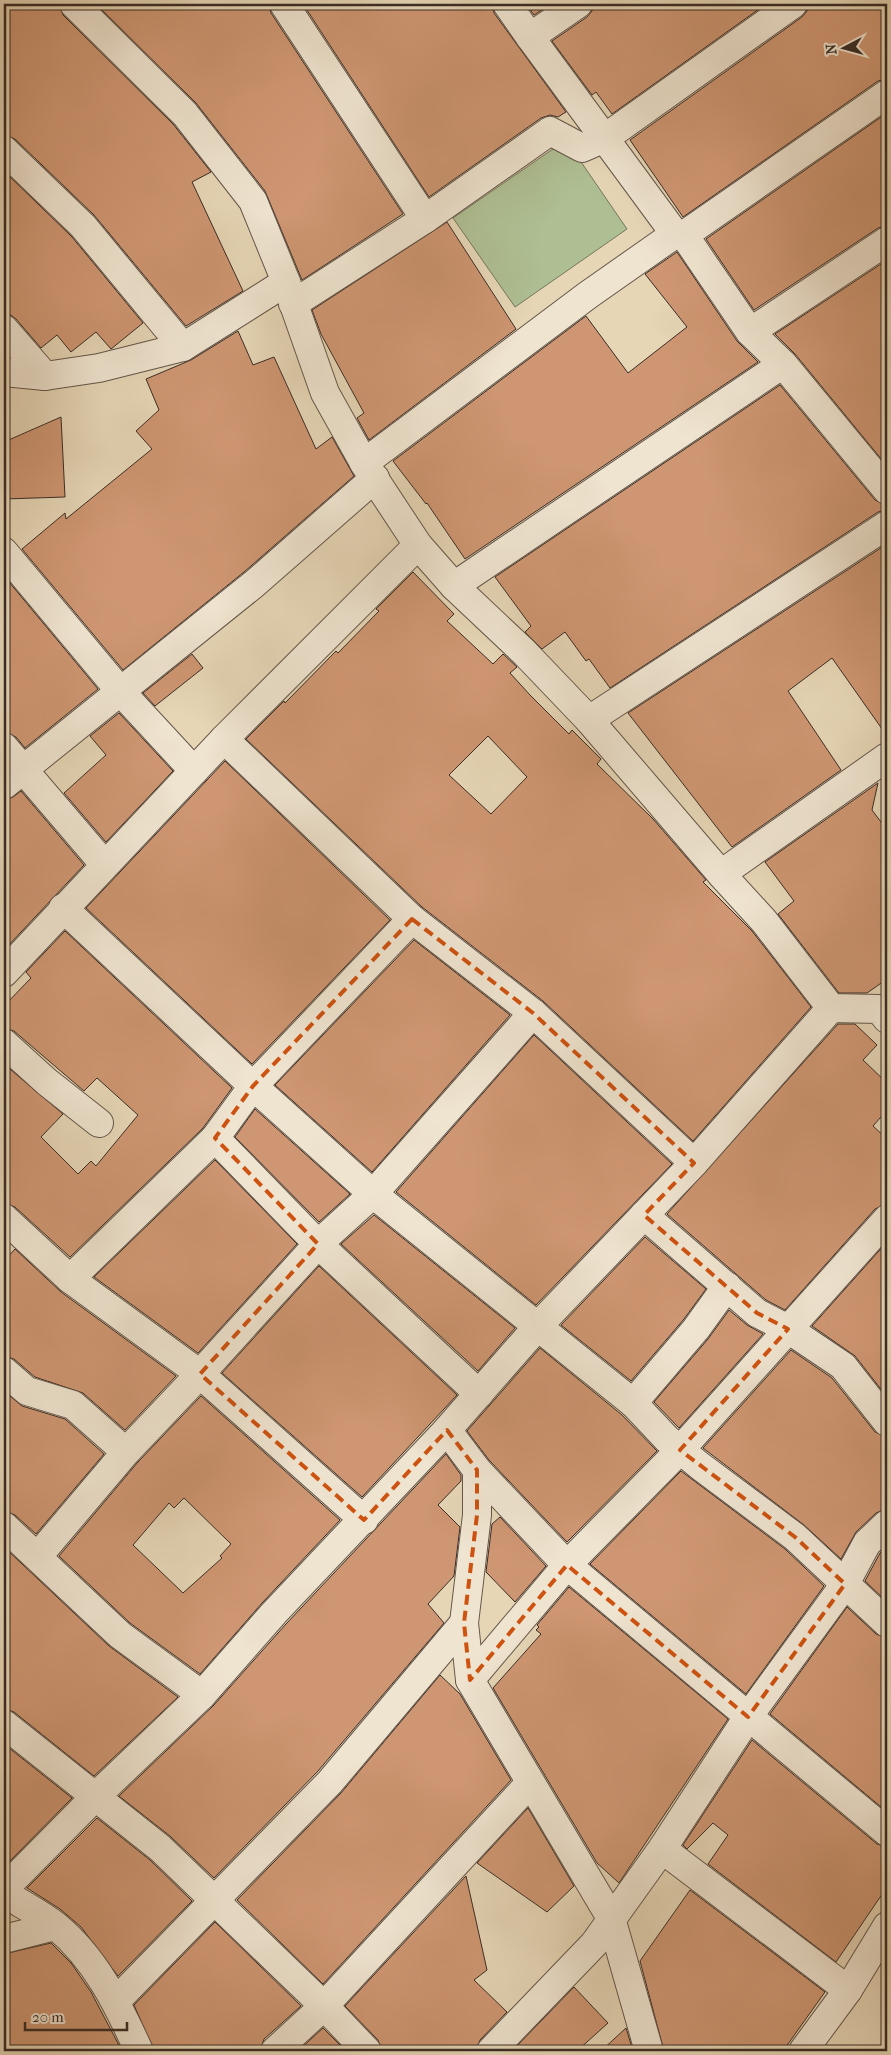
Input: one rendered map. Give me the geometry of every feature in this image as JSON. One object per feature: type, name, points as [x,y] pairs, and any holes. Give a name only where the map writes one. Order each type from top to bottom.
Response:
[{"type":"street","points":[[74,4],[185,114],[253,201],[290,293],[325,393],[370,470],[418,545],[454,586],[524,652],[589,720],[721,874],[764,921],[831,1008],[884,1011]]},
{"type":"street","points":[[284,4],[425,219]]},
{"type":"street","points":[[507,4],[605,138],[680,234],[750,332],[783,364],[887,490]]},
{"type":"street","points":[[530,37],[578,4]]},
{"type":"street","points":[[4,372],[45,376],[99,368],[183,347],[290,293],[425,219],[550,131],[582,148],[605,138],[793,4]]},
{"type":"street","points":[[13,777],[254,584],[370,470],[588,295],[887,94]]},
{"type":"street","points":[[4,150],[83,226],[183,347]]},
{"type":"street","points":[[750,332],[887,241]]},
{"type":"street","points":[[4,328],[45,376]]},
{"type":"street","points":[[454,586],[783,364]]},
{"type":"street","points":[[589,720],[887,525]]},
{"type":"street","points":[[6,967],[224,739],[418,545]]},
{"type":"street","points":[[4,552],[120,692],[194,771]]},
{"type":"street","points":[[224,739],[412,919],[533,1013],[694,1163]]},
{"type":"street","points":[[4,747],[13,777],[104,864]]},
{"type":"street","points":[[721,874],[887,757]]},
{"type":"street","points":[[63,908],[253,1086],[372,1194],[539,1325],[633,1402],[680,1450],[795,1537],[887,1623]]},
{"type":"street","points":[[70,1278],[214,1138],[253,1086],[412,919]]},
{"type":"street","points":[[4,1889],[96,1796],[202,1695],[274,1613],[364,1520],[447,1430],[539,1325],[694,1163],[831,1008]]},
{"type":"street","points":[[38,1556],[126,1452],[318,1244],[372,1194],[533,1013]]},
{"type":"street","points":[[4,1043],[47,1082],[99,1123]]},
{"type":"street","points":[[214,1138],[318,1244],[479,1394]]},
{"type":"street","points":[[644,1215],[757,1314],[788,1329],[843,1366],[887,1422]]},
{"type":"street","points":[[4,1218],[70,1278],[200,1374],[364,1520]]},
{"type":"street","points":[[470,1680],[567,1565],[680,1450],[887,1219]]},
{"type":"street","points":[[633,1402],[696,1329],[727,1286]]},
{"type":"street","points":[[4,1371],[27,1391],[73,1405],[126,1452]]},
{"type":"street","points":[[447,1430],[477,1470],[567,1565],[887,1832]]},
{"type":"street","points":[[477,1470],[477,1516],[464,1623],[470,1680],[611,1918],[649,2051]]},
{"type":"street","points":[[491,2051],[594,1944],[662,1849],[748,1717],[846,1584],[868,1543],[887,1524]]},
{"type":"street","points":[[4,1526],[120,1635],[202,1695]]},
{"type":"street","points":[[116,2001],[330,1782],[464,1623]]},
{"type":"street","points":[[4,1724],[160,1848],[324,2006],[367,2051]]},
{"type":"street","points":[[275,2051],[324,2006],[530,1783]]},
{"type":"street","points":[[662,1849],[848,1990]]},
{"type":"street","points":[[4,1893],[55,1926],[83,1952],[116,2001],[139,2051]]},
{"type":"street","points":[[4,1939],[55,1926]]},
{"type":"street","points":[[803,2051],[848,1990],[887,1926]]},
{"type":"highlighted area","points":[[412,919],[533,1013],[694,1163],[644,1215],[757,1313],[788,1329],[680,1450],[795,1537],[845,1584],[748,1717],[567,1565],[470,1680],[464,1623],[477,1515],[477,1470],[447,1430],[364,1520],[200,1374],[318,1244],[215,1138],[253,1086]]},
{"type":"green space","points":[[566,140],[627,229],[515,307],[453,218]]},
{"type":"building","points":[[4,4],[59,4],[63,15],[173,124],[211,172],[192,182],[243,291],[186,326],[94,215],[15,139],[4,135]]},
{"type":"building","points":[[96,4],[269,4],[271,13],[403,214],[302,280],[265,191],[196,103]]},
{"type":"building","points":[[303,4],[492,4],[494,13],[566,112],[558,117],[550,115],[541,118],[429,197]]},
{"type":"building","points":[[526,4],[551,4],[534,15]]},
{"type":"building","points":[[593,4],[766,4],[612,114],[596,92],[592,95],[552,41],[587,17],[592,11]]},
{"type":"building","points":[[808,4],[881,4],[887,13],[887,79],[878,81],[683,217],[630,140],[802,17],[807,11]]},
{"type":"building","points":[[887,113],[887,226],[878,228],[754,310],[706,239]]},
{"type":"building","points":[[4,171],[72,237],[143,323],[111,349],[96,332],[71,352],[57,335],[41,348],[16,319],[4,310]]},
{"type":"building","points":[[447,222],[516,329],[369,440],[357,418],[364,413],[321,334],[312,310]]},
{"type":"building","points":[[677,252],[737,341],[758,362],[465,559],[427,503],[393,461],[586,316],[628,373],[687,327],[645,274]]},
{"type":"building","points":[[887,260],[887,466],[795,354],[775,334]]},
{"type":"building","points":[[238,331],[253,365],[274,357],[316,449],[332,437],[354,476],[244,572],[123,670],[22,549],[65,513],[66,519],[152,449],[136,431],[159,410],[146,379],[191,360]]},
{"type":"building","points":[[780,385],[875,500],[887,505],[887,510],[878,512],[610,688],[589,659],[586,661],[565,632],[542,649],[525,632],[531,626],[495,577]]},
{"type":"building","points":[[61,417],[65,497],[4,499],[4,442]]},
{"type":"building","points":[[887,544],[887,736],[832,658],[788,691],[841,770],[732,847],[628,713]]},
{"type":"building","points":[[413,572],[454,614],[447,621],[493,664],[503,654],[517,667],[510,673],[569,734],[572,730],[601,759],[597,764],[653,819],[706,880],[703,882],[752,931],[811,1007],[693,1141],[543,1001],[422,907],[246,739],[284,701],[285,703],[336,651],[338,653],[379,611],[376,609]],"holes":[[[488,736],[527,777],[491,814],[449,775]]]},
{"type":"building","points":[[4,576],[98,689],[25,748],[16,737],[4,732]]},
{"type":"building","points":[[192,654],[203,668],[155,706],[143,693]]},
{"type":"building","points":[[119,713],[173,771],[106,842],[64,793],[106,755],[90,736]]},
{"type":"building","points":[[225,761],[390,920],[252,1064],[86,908]]},
{"type":"building","points":[[878,783],[872,810],[887,830],[887,979],[867,993],[839,993],[778,914],[794,901],[765,862]]},
{"type":"building","points":[[21,791],[84,865],[5,949],[4,800],[13,797]]},
{"type":"building","points":[[65,931],[232,1088],[203,1128],[70,1257],[15,1207],[4,1203],[4,1064],[63,1114],[41,1137],[78,1174],[91,1161],[96,1166],[138,1115],[97,1078],[84,1091],[14,1031],[4,1028],[4,1006],[31,978],[26,972]]},
{"type":"building","points":[[414,940],[510,1015],[372,1172],[275,1085]]},
{"type":"building","points":[[838,1024],[855,1024],[877,1045],[863,1060],[887,1083],[887,1110],[873,1126],[887,1139],[887,1204],[875,1209],[785,1310],[766,1300],[667,1214]]},
{"type":"building","points":[[534,1035],[672,1164],[536,1305],[396,1192]]},
{"type":"building","points":[[255,1109],[350,1194],[319,1222],[235,1137]]},
{"type":"building","points":[[215,1160],[297,1244],[198,1353],[94,1277]]},
{"type":"building","points":[[374,1215],[515,1328],[478,1371],[341,1244]]},
{"type":"building","points":[[645,1237],[706,1289],[684,1319],[631,1381],[561,1325]]},
{"type":"building","points":[[887,1242],[887,1397],[855,1356],[812,1326]]},
{"type":"building","points":[[15,1249],[61,1292],[176,1376],[125,1430],[83,1393],[35,1377],[14,1359],[4,1356],[4,1261]]},
{"type":"building","points":[[319,1266],[457,1395],[362,1497],[222,1373]]},
{"type":"building","points":[[729,1310],[747,1325],[763,1334],[679,1428],[654,1402],[708,1339]]},
{"type":"building","points":[[540,1348],[622,1415],[657,1451],[567,1542],[489,1460],[467,1431]]},
{"type":"building","points":[[791,1350],[832,1378],[875,1432],[887,1437],[887,1509],[876,1513],[856,1532],[841,1559],[804,1525],[703,1448]]},
{"type":"building","points":[[4,1391],[22,1406],[65,1419],[104,1454],[36,1534],[15,1515],[4,1511]]},
{"type":"building","points":[[201,1396],[340,1520],[263,1602],[200,1674],[130,1623],[59,1556],[138,1462]],"holes":[[[184,1498],[231,1544],[220,1556],[222,1558],[183,1593],[133,1545],[169,1503],[174,1508]]]},
{"type":"building","points":[[446,1454],[461,1475],[461,1481],[438,1505],[460,1527],[454,1576],[428,1604],[444,1623],[318,1771],[214,1878],[170,1836],[119,1796],[214,1705],[286,1624]]},
{"type":"building","points":[[681,1471],[785,1549],[824,1586],[746,1694],[590,1564]]},
{"type":"building","points":[[500,1517],[546,1566],[515,1602],[486,1572],[492,1524]]},
{"type":"building","points":[[887,1545],[887,1602],[865,1581],[880,1553]]},
{"type":"building","points":[[4,1547],[109,1646],[178,1697],[94,1776],[14,1712],[4,1709]]},
{"type":"building","points":[[569,1587],[728,1719],[619,1883],[597,1863],[493,1688],[541,1634],[536,1630],[539,1627],[537,1625]]},
{"type":"building","points":[[847,1607],[876,1634],[887,1638],[887,1812],[770,1714]]},
{"type":"building","points":[[440,1675],[460,1694],[511,1780],[323,1984],[237,1900],[341,1793]]},
{"type":"building","points":[[752,1740],[877,1844],[887,1847],[887,1887],[836,1962],[708,1864],[728,1835],[713,1823],[687,1849],[683,1845]]},
{"type":"building","points":[[4,1744],[72,1798],[4,1867]]},
{"type":"building","points":[[528,1808],[574,1886],[547,1912],[477,1863]]},
{"type":"building","points":[[97,1818],[150,1860],[192,1901],[118,1976],[81,1927],[60,1909],[27,1888]]},
{"type":"building","points":[[466,1876],[487,1970],[474,1980],[507,2012],[480,2040],[476,2051],[382,2051],[378,2040],[345,2006]]},
{"type":"building","points":[[690,1890],[825,1992],[783,2051],[664,2051],[640,1961]]},
{"type":"building","points":[[215,1922],[301,2006],[264,2039],[260,2051],[154,2051],[134,2005]]},
{"type":"building","points":[[51,1943],[71,1963],[91,1992],[122,2051],[4,2051],[4,1954]]},
{"type":"building","points":[[574,1987],[608,2023],[577,2051],[512,2051]]},
{"type":"building","points":[[323,2028],[346,2051],[298,2051]]},
{"type":"building","points":[[626,2028],[633,2051],[601,2051]]}]
